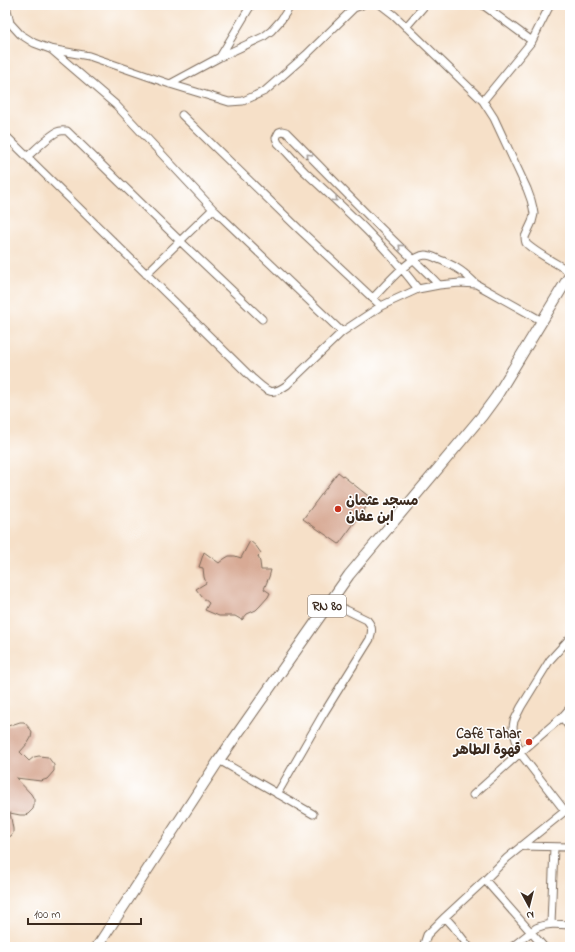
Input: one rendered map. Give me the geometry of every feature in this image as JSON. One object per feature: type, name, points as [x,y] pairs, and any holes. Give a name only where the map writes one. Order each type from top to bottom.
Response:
[{"type":"main road","name":"RN 80","points":[[97,947],[219,760],[349,575],[482,416],[496,397],[570,275]]},
{"type":"street","points":[[6,5],[10,23],[20,34],[34,43],[50,49],[89,56],[170,84],[229,102],[243,101],[264,91],[306,54],[354,8],[362,5]]},
{"type":"street","points":[[220,57],[251,5]]},
{"type":"street","points":[[170,84],[220,57],[263,37],[281,20],[291,5]]},
{"type":"street","points":[[381,5],[394,15],[483,101],[494,118],[527,189],[534,208],[532,222],[525,236],[526,244],[570,272]]},
{"type":"street","points":[[406,27],[425,5]]},
{"type":"street","points":[[483,5],[532,41]]},
{"type":"street","points":[[483,101],[532,41],[550,5]]},
{"type":"street","points":[[50,49],[116,105],[213,209],[342,332]]},
{"type":"street","points":[[182,115],[300,230],[381,306]]},
{"type":"street","points":[[27,157],[57,132],[67,131],[262,319]]},
{"type":"street","points":[[418,289],[383,247],[343,206],[304,171],[278,143],[276,138],[278,132],[286,132],[439,285]]},
{"type":"street","points":[[5,134],[253,379],[268,392],[281,390],[342,332],[381,306],[418,289],[460,283],[476,284]]},
{"type":"street","points":[[316,182],[326,173]]},
{"type":"street","points":[[146,274],[213,209]]},
{"type":"street","points":[[373,298],[402,268],[424,255],[431,256],[452,265],[465,273],[476,284],[542,321]]},
{"type":"street","points":[[277,794],[322,716],[370,639],[372,631],[371,625],[367,620],[330,602]]},
{"type":"street","points":[[423,946],[427,935],[486,880],[507,858],[567,809],[520,753],[513,727],[514,721],[521,707],[550,660],[570,638]]},
{"type":"street","points":[[473,795],[562,717],[570,708]]},
{"type":"street","points":[[562,717],[570,728]]},
{"type":"street","points":[[219,760],[313,814]]},
{"type":"street","points":[[521,846],[570,847]]},
{"type":"street","points":[[552,924],[554,847]]},
{"type":"street","points":[[486,880],[544,947]]},
{"type":"street","points":[[445,917],[468,947]]},
{"type":"street","points":[[512,947],[540,926],[570,924]]},
{"type":"building","name":"مسجد عثمان ابن عفان","points":[[338,472],[372,499],[339,544],[303,519]]},
{"type":"building","points":[[250,541],[261,553],[258,556],[261,570],[271,570],[264,589],[270,593],[268,597],[256,610],[247,614],[242,620],[235,616],[219,616],[205,610],[209,603],[196,589],[206,583],[203,568],[199,567],[204,552],[219,563],[229,556],[241,558]]},
{"type":"building","points":[[24,722],[32,732],[28,743],[20,752],[29,761],[34,757],[48,757],[54,765],[54,771],[47,779],[41,781],[16,778],[31,794],[34,799],[34,805],[33,809],[25,815],[10,813],[13,833],[11,836],[5,838],[5,727]]},
{"type":"place","name":"مسجد عثمان ابن عفان","points":[[338,509]]},
{"type":"place","name":"Café Tahar قهوة الطاهر","points":[[529,742]]}]
